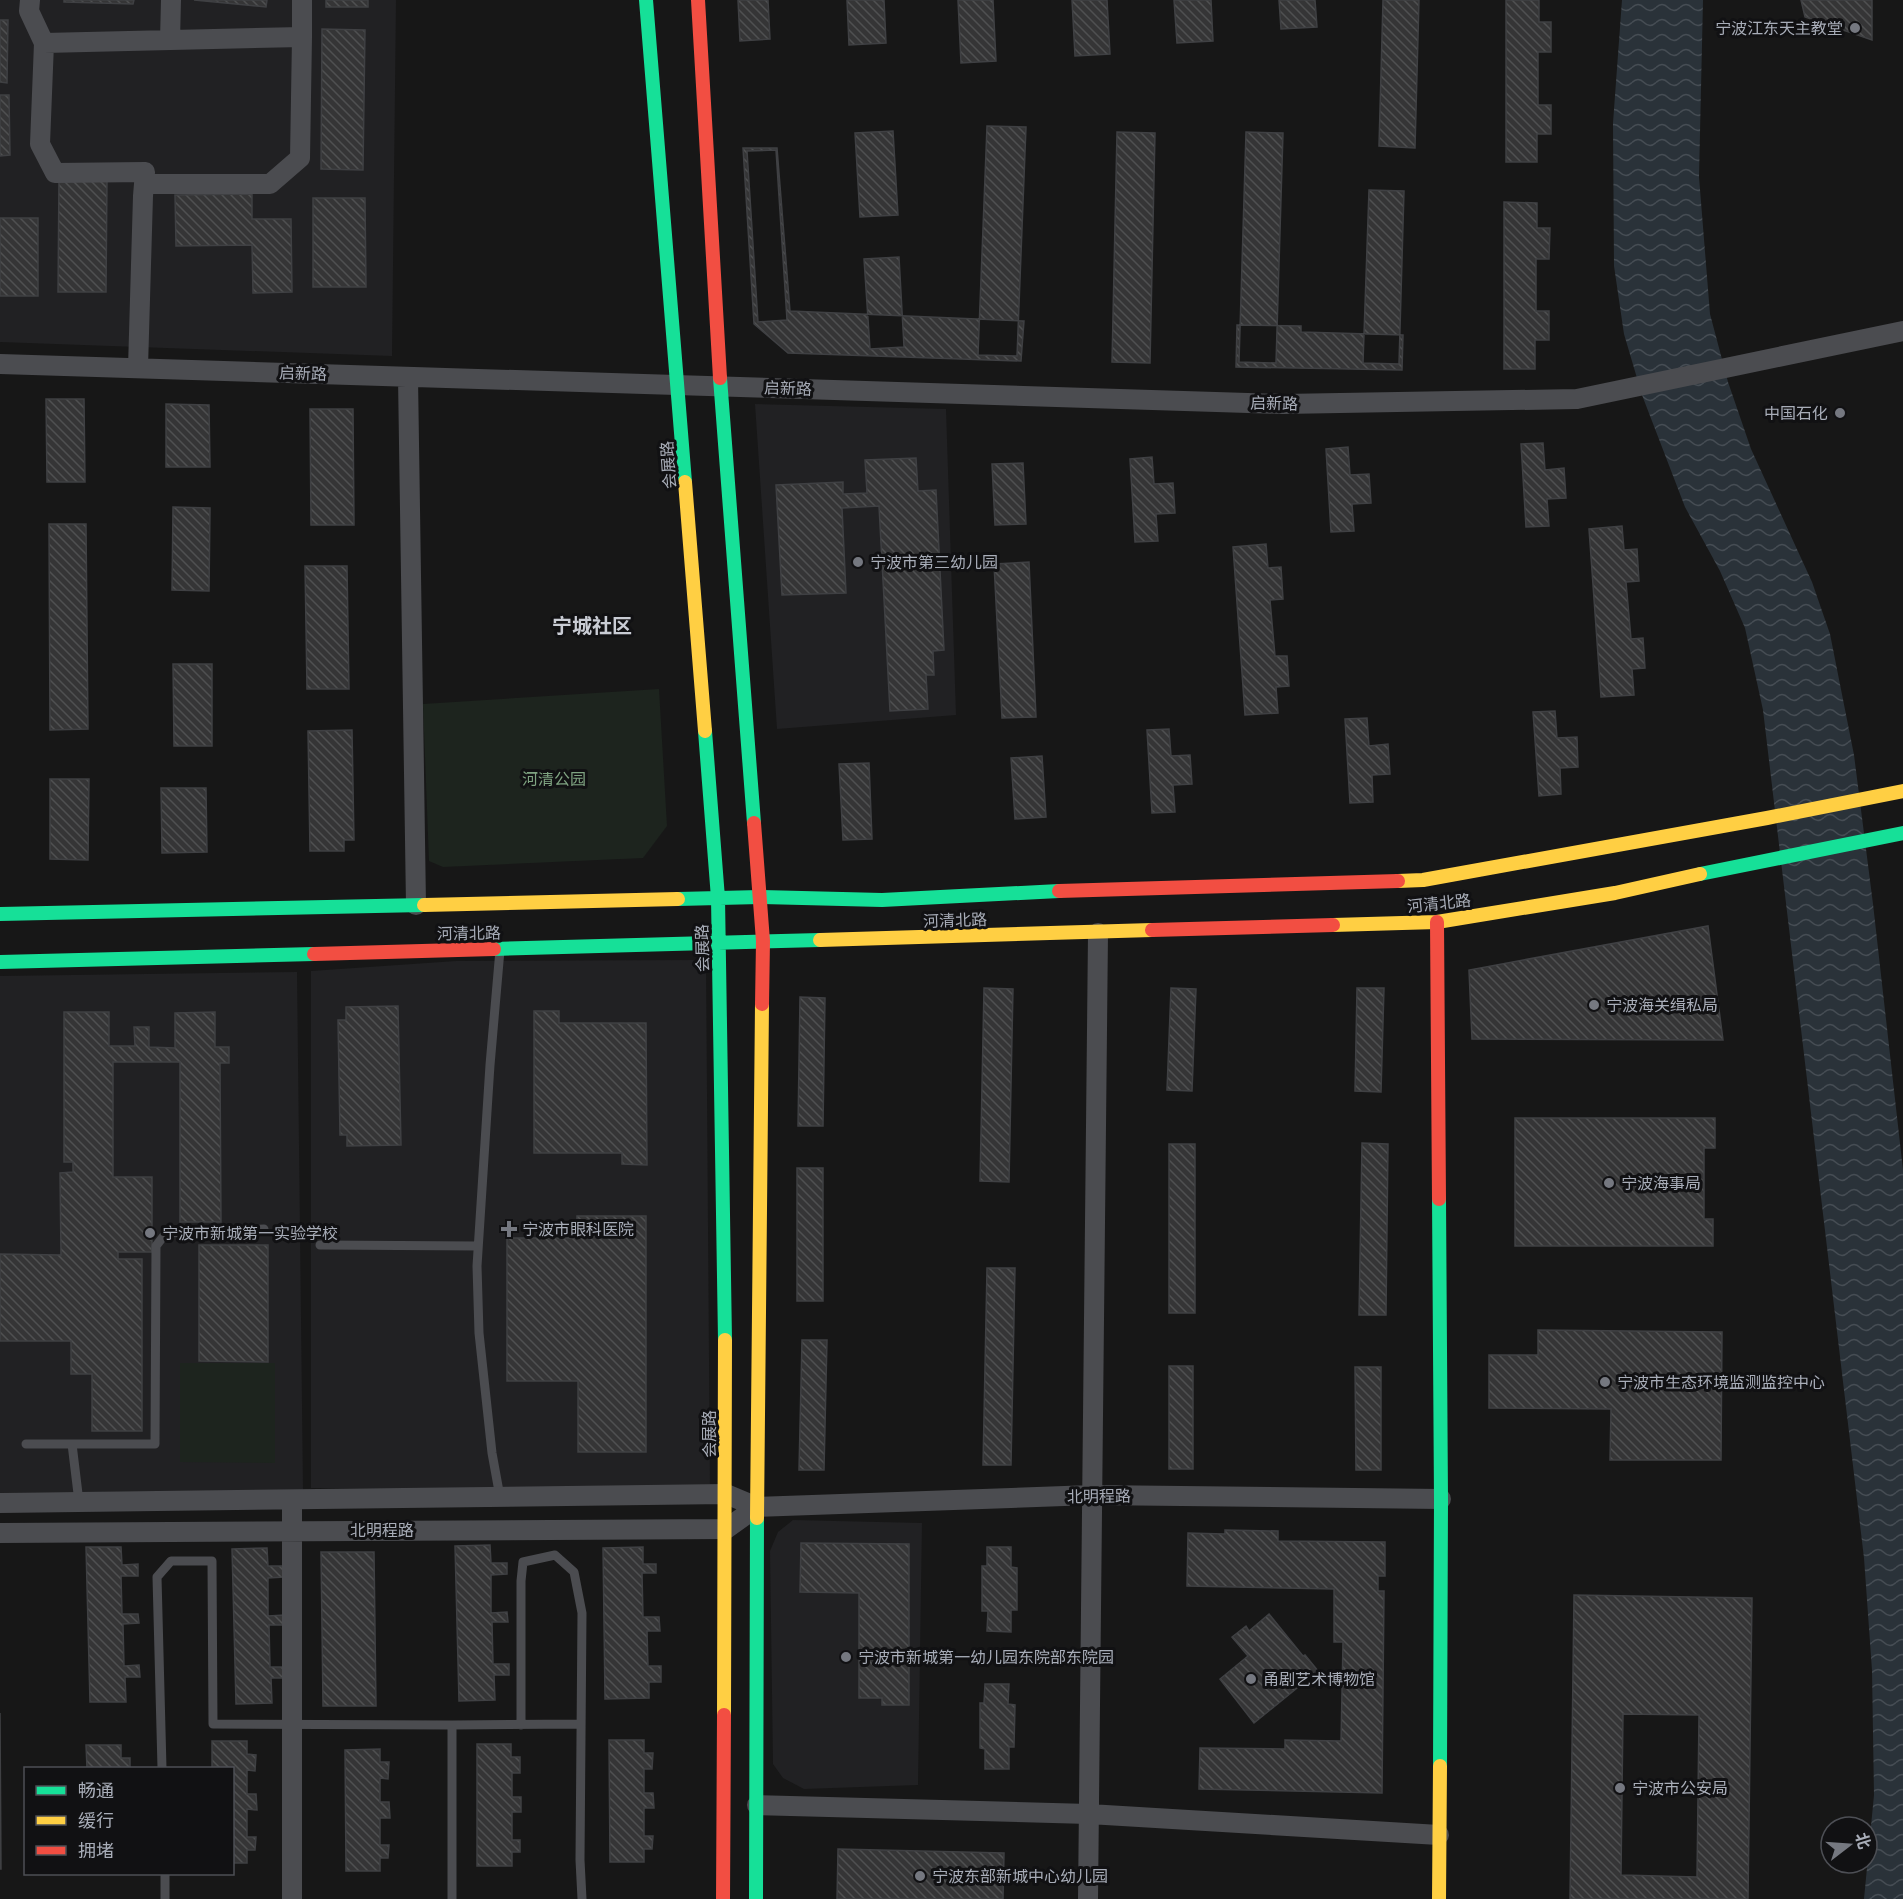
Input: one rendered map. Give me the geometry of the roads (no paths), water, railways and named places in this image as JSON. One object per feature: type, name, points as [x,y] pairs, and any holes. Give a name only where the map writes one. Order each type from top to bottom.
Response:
[{"type":"street","points":[[30,0],[29,10],[44,42],[40,144],[55,173],[145,172],[138,368]]},
{"type":"street","points":[[170,40],[171,0]]},
{"type":"street","points":[[144,184],[270,184],[300,158],[302,0]]},
{"type":"street","name":"会展路","points":[[646,0],[718,898],[724,1203],[726,1494],[723,1899]]},
{"type":"street","points":[[698,0],[720,386],[763,941],[757,1507],[756,1899]]},
{"type":"street","points":[[44,42],[302,38]]},
{"type":"street","name":"启新路","points":[[0,364],[1283,404],[1577,399],[1903,331]]},
{"type":"street","points":[[408,377],[416,905]]},
{"type":"street","name":"河清北路","points":[[0,914],[760,897],[882,900],[1093,889],[1311,885],[1423,880],[1903,791]]},
{"type":"street","name":"河清北路","points":[[0,962],[719,944],[1437,922],[1615,893],[1773,858],[1903,833]]},
{"type":"street","points":[[1437,922],[1441,1498],[1439,1899]]},
{"type":"street","points":[[1088,1899],[1098,933]]},
{"type":"street","name":"北明程路","points":[[0,1503],[726,1494],[757,1507],[1092,1495],[1441,1498]]},
{"type":"street","points":[[292,1500],[292,1899]]},
{"type":"street","points":[[726,1529],[757,1507]]},
{"type":"street","name":"北明程路","points":[[0,1533],[726,1529]]},
{"type":"street","points":[[757,1805],[1089,1814],[1439,1835]]},
{"type":"lane","points":[[500,1497],[492,1453],[479,1333],[478,1246],[490,1065],[501,949]]},
{"type":"lane","points":[[26,1444],[155,1444],[156,1246],[166,1233],[264,1228]]},
{"type":"lane","points":[[320,1245],[478,1246]]},
{"type":"lane","points":[[72,1444],[79,1502]]},
{"type":"lane","points":[[521,1725],[523,1562],[555,1555],[574,1572],[582,1613],[580,1724],[582,1899]]},
{"type":"lane","points":[[162,1767],[157,1577],[171,1561],[212,1561],[213,1724],[580,1724]]},
{"type":"lane","points":[[452,1725],[452,1899]]},
{"type":"lane","points":[[165,1875],[165,1899]]},
{"type":"water","points":[[1622,0],[1703,0],[1699,177],[1710,314],[1728,382],[1751,449],[1812,582],[1830,634],[1854,755],[1903,1170],[1903,1899],[1864,1899],[1866,1875],[1879,1875],[1879,1815],[1872,1815],[1874,1795],[1872,1670],[1864,1558],[1763,710],[1745,628],[1720,571],[1685,507],[1642,395],[1624,334],[1614,266],[1613,123]]},
{"type":"place","name":"宁波江东天主教堂","points":[[1855,28]]},
{"type":"place","name":"中国石化","points":[[1840,413]]},
{"type":"place","name":"宁波市第三幼儿园","points":[[858,562]]},
{"type":"place","name":"宁波海关缉私局","points":[[1594,1005]]},
{"type":"place","name":"宁波海事局","points":[[1609,1183]]},
{"type":"place","name":"宁波市眼科医院","points":[[509,1229]]},
{"type":"place","name":"宁波市新城第一实验学校","points":[[150,1233]]},
{"type":"place","name":"宁波市生态环境监测监控中心","points":[[1605,1382]]},
{"type":"place","name":"宁波市新城第一幼儿园东院部东院园","points":[[846,1657]]},
{"type":"place","name":"甬剧艺术博物馆","points":[[1251,1679]]},
{"type":"place","name":"宁波市公安局","points":[[1620,1788]]},
{"type":"place","name":"宁波东部新城中心幼儿园","points":[[920,1876]]},
{"type":"district","name":"宁城社区","points":[[592,626]]},
{"type":"park label","name":"河清公园","points":[[554,779]]}]
